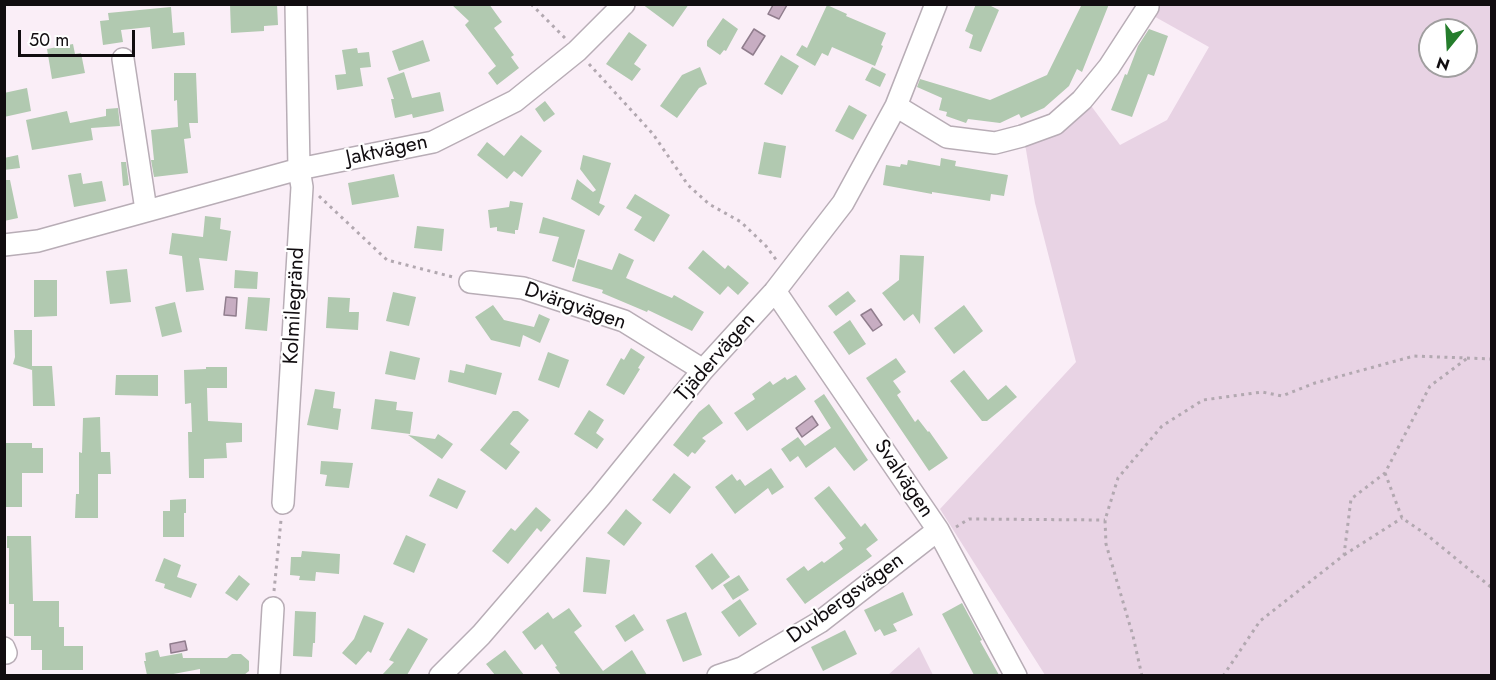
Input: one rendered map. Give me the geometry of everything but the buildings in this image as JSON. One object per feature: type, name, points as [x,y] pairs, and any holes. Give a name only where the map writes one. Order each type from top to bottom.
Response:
[{"type":"street","name":"Kolmilegränd","points":[[283,503],[301,178],[296,4]]},
{"type":"street","name":"Jaktvägen","points":[[4,245],[38,241],[146,210],[301,178],[434,142],[515,101],[577,51],[624,4]]},
{"type":"street","name":"Tjädervägen","points":[[440,675],[489,627],[600,497],[703,370],[775,291],[843,203],[896,106],[936,4]]},
{"type":"street","points":[[896,106],[947,137],[995,143],[1055,124],[1082,100],[1109,67],[1148,7]]},
{"type":"street","points":[[123,59],[146,210]]},
{"type":"street","name":"Dvärgvägen","points":[[470,282],[523,288],[624,321],[703,370]]},
{"type":"street","name":"Svalvägen","points":[[775,291],[940,533],[1016,675]]},
{"type":"street","name":"Duvbergsvägen","points":[[718,675],[742,668],[820,622],[940,533]]},
{"type":"street","points":[[269,675],[273,608]]},
{"type":"path","points":[[531,4],[653,134],[688,184],[709,204],[741,222],[766,246],[782,268],[775,291]]},
{"type":"path","points":[[301,178],[387,260],[470,282]]},
{"type":"path","points":[[1142,675],[1106,544],[1105,520],[1118,478],[1162,426],[1203,400],[1262,392],[1282,396],[1315,383],[1414,356],[1491,359]]},
{"type":"path","points":[[1344,555],[1351,499],[1385,473],[1430,386],[1469,357]]},
{"type":"path","points":[[1385,473],[1402,518],[1427,535],[1491,588]]},
{"type":"path","points":[[273,608],[283,503]]},
{"type":"path","points":[[1223,675],[1260,621],[1344,555],[1402,518]]},
{"type":"path","points":[[940,533],[969,519],[1105,520]]},
{"type":"shaded area","points":[[773,5],[787,5],[779,19],[768,14]]},
{"type":"shaded area","points":[[1148,5],[1491,5],[1491,675],[1045,675],[940,509],[1076,362],[1035,203],[1025,144],[1060,129],[1089,103],[1120,145],[1167,120],[1209,47],[1150,14]]},
{"type":"shaded area","points":[[754,29],[765,36],[753,55],[742,48]]},
{"type":"shaded area","points":[[226,297],[237,298],[236,316],[224,315]]},
{"type":"shaded area","points":[[871,309],[882,325],[873,331],[861,315]]},
{"type":"shaded area","points":[[812,416],[818,425],[802,437],[796,428]]},
{"type":"shaded area","points":[[185,641],[187,650],[171,653],[170,644]]},
{"type":"shaded area","points":[[919,647],[933,675],[888,675]]}]
